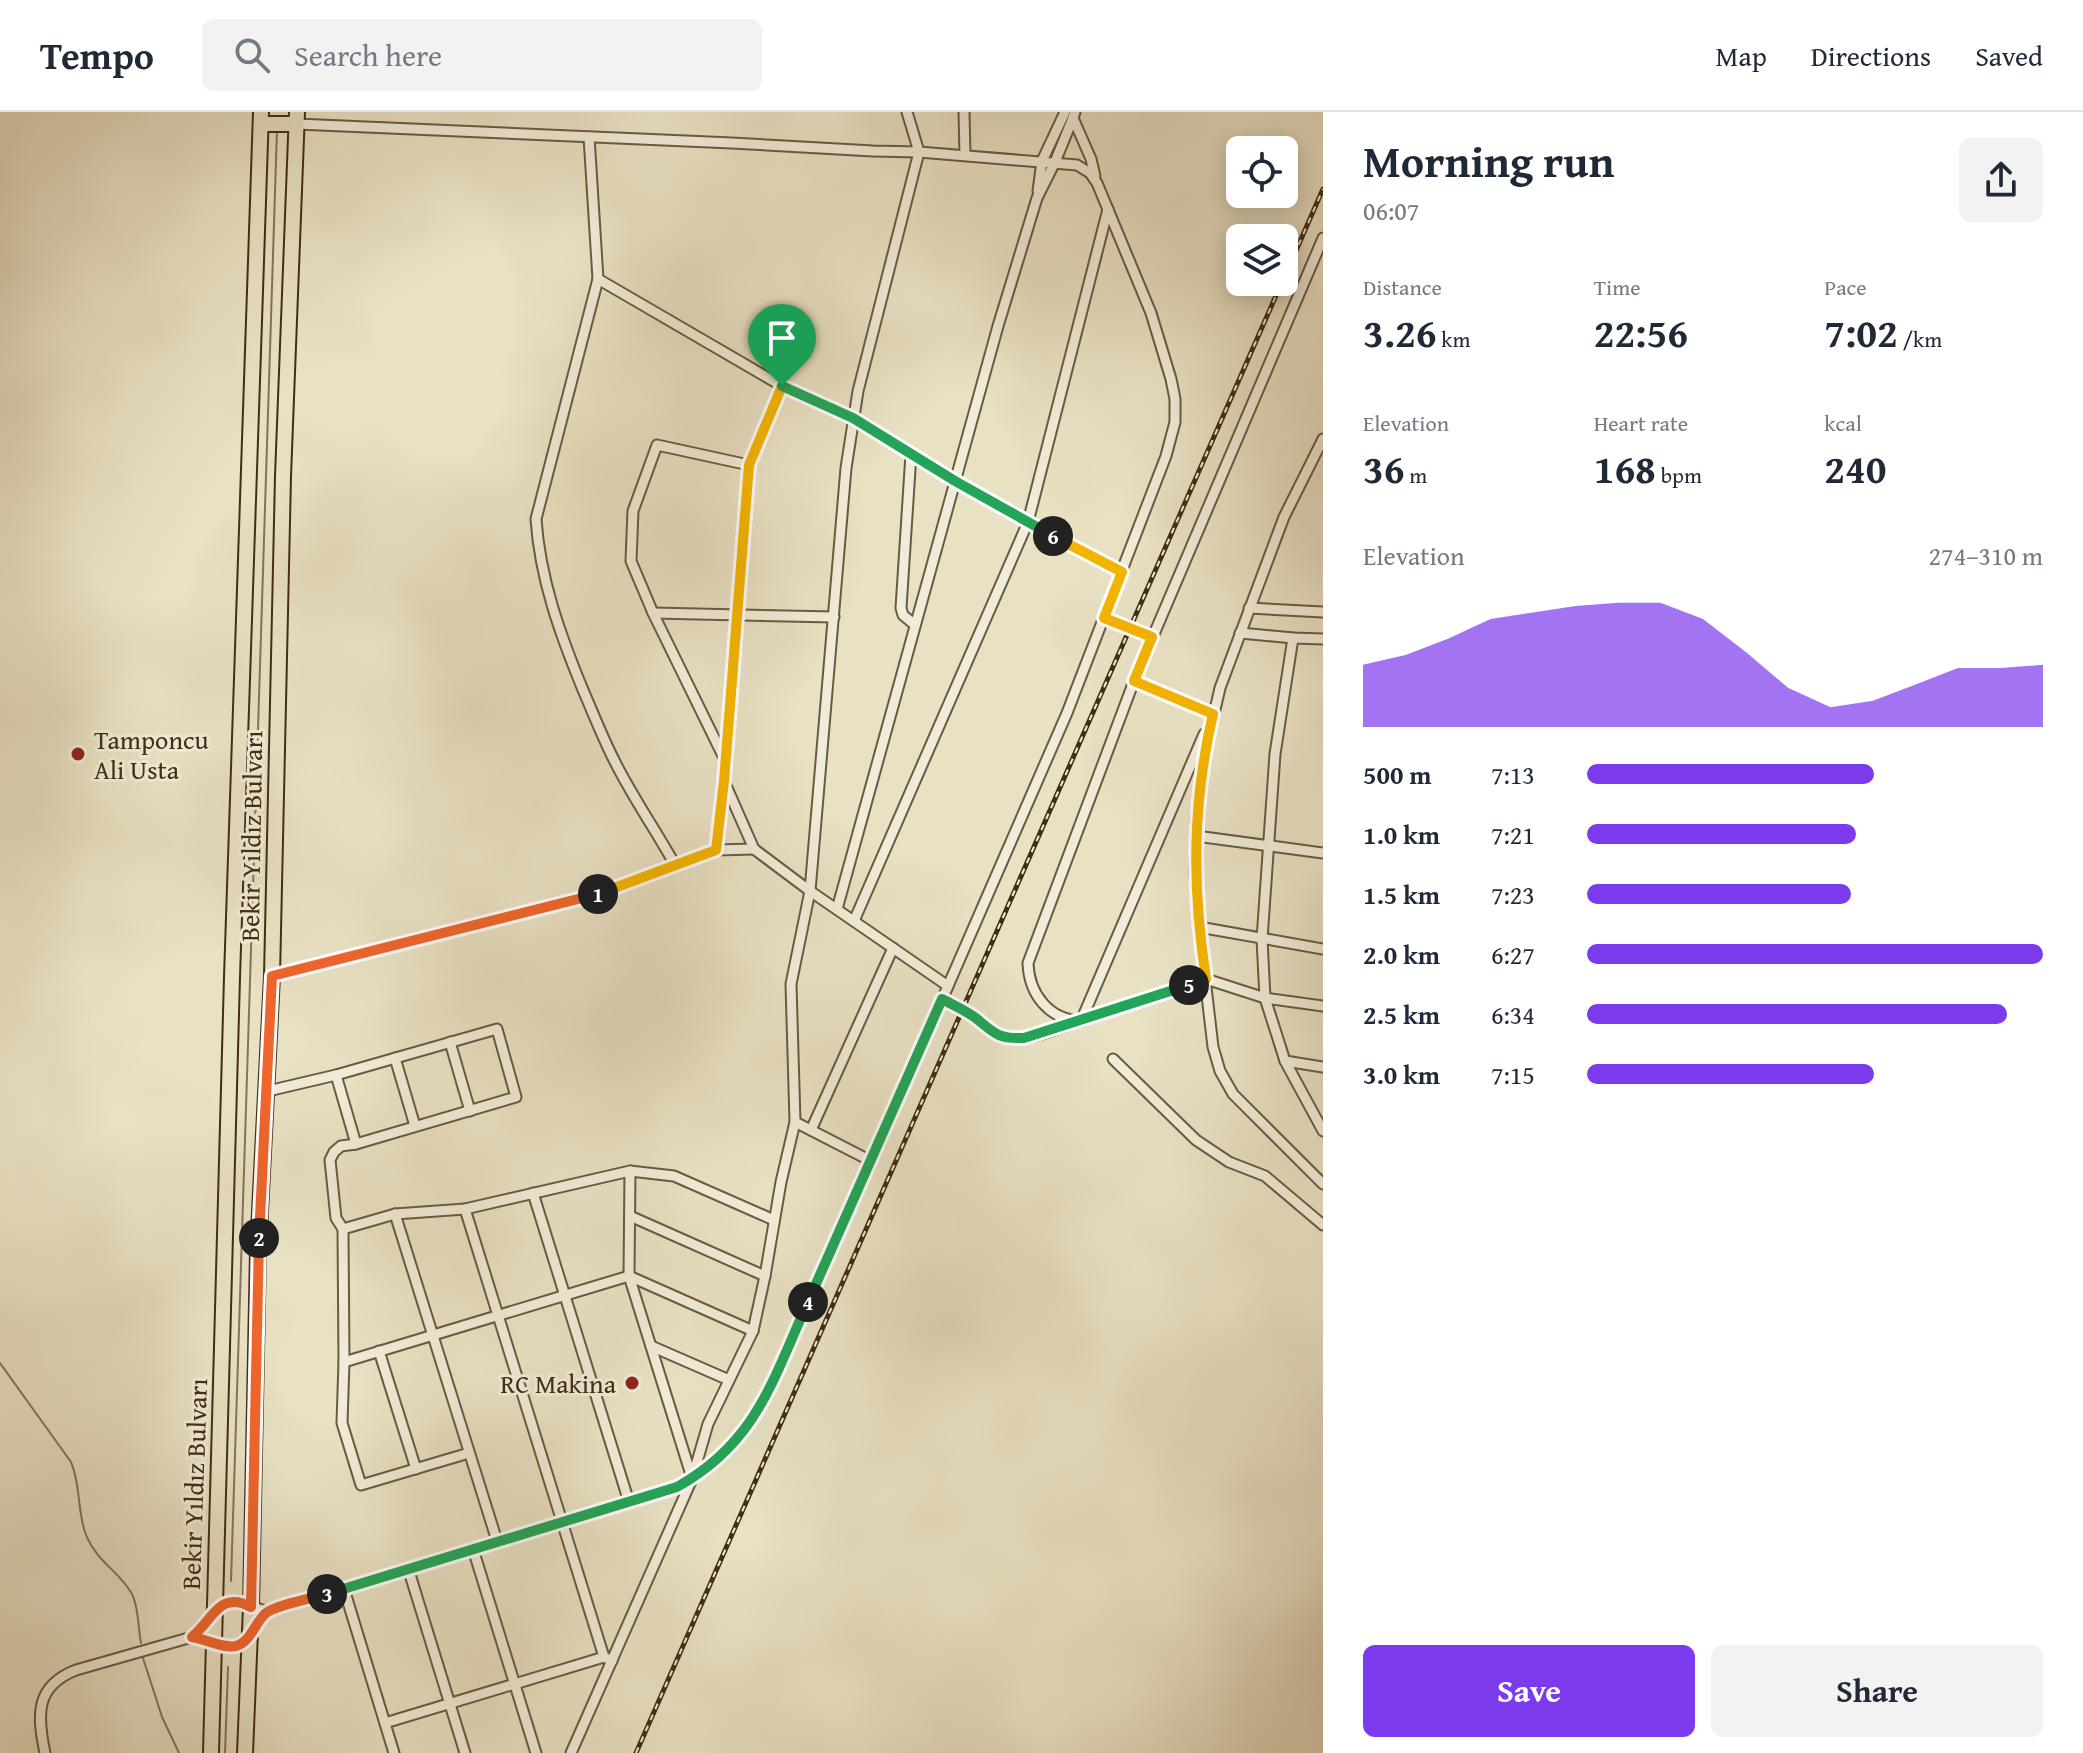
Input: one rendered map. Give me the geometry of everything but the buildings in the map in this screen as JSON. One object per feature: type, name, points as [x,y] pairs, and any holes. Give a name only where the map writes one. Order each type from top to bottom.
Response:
[{"type":"main road","name":"Bekir Yıldız Bulvarı","points":[[245,1753],[258,1251],[272,976],[283,476],[278,120]]},
{"type":"main road","name":"Bekir Yıldız Bulvarı","points":[[211,1753],[232,977],[278,120]]},
{"type":"street","points":[[571,1753],[608,1659],[692,1479],[708,1424],[753,1331],[765,1276],[795,1122],[791,984],[810,891],[846,468],[858,391],[919,152],[907,112]]},
{"type":"street","points":[[964,112],[965,155]]},
{"type":"street","points":[[837,909],[998,326],[1037,198],[1042,161],[1071,114]]},
{"type":"street","points":[[1037,198],[1055,162],[1071,114]]},
{"type":"street","points":[[45,1753],[41,1704],[45,1692],[58,1679],[76,1670],[192,1637],[220,1605],[228,1601],[268,1611],[677,1487],[710,1466],[732,1446],[758,1410],[1067,713],[1170,445],[1175,422],[1171,379],[1151,313],[1071,114]]},
{"type":"street","points":[[278,120],[919,152],[1073,163],[1090,173],[1097,183]]},
{"type":"street","points":[[589,137],[598,279],[536,519],[539,546],[543,574],[556,619],[595,718],[613,759],[675,865]]},
{"type":"street","points":[[854,921],[1028,522],[1108,209]]},
{"type":"street","points":[[1080,1021],[1059,1017],[1042,1003],[1031,984],[1028,963],[1134,681],[1323,238]]},
{"type":"street","points":[[598,279],[782,386],[853,418],[955,481],[1122,572]]},
{"type":"street","points":[[716,850],[749,465],[782,386]]},
{"type":"street","points":[[1323,439],[1284,517],[1229,662],[1213,714],[1202,766],[1195,874],[1215,1055],[1224,1079],[1233,1094],[1323,1184]]},
{"type":"street","points":[[725,760],[631,561],[633,511],[657,445],[749,465]]},
{"type":"street","points":[[911,454],[901,608],[903,615],[915,625]]},
{"type":"street","points":[[1249,608],[1323,612]]},
{"type":"street","points":[[653,613],[834,617]]},
{"type":"street","points":[[1104,618],[1152,637]]},
{"type":"street","points":[[1240,633],[1323,639]]},
{"type":"street","points":[[1293,638],[1275,754],[1262,939],[1265,998],[1285,1061],[1323,1131]]},
{"type":"street","points":[[1134,681],[1213,714]]},
{"type":"street","points":[[1080,1021],[1213,714]]},
{"type":"street","points":[[724,781],[754,849],[948,986]]},
{"type":"street","points":[[1196,836],[1323,853]]},
{"type":"street","points":[[272,976],[581,899],[716,850],[754,849]]},
{"type":"street","points":[[1199,927],[1323,949]]},
{"type":"street","points":[[811,1130],[893,948]]},
{"type":"street","points":[[942,999],[992,1032],[1009,1038],[1032,1037],[1206,979],[1265,998],[1323,1006]]},
{"type":"street","points":[[268,1091],[497,1029],[516,1097],[341,1146],[330,1160],[336,1218],[343,1229],[342,1423],[361,1485],[469,1453]]},
{"type":"street","points":[[450,1042],[470,1111]]},
{"type":"street","points":[[395,1058],[415,1126]]},
{"type":"street","points":[[1113,1059],[1196,1140],[1229,1162],[1265,1176],[1323,1225]]},
{"type":"street","points":[[1285,1061],[1323,1067]]},
{"type":"street","points":[[336,1075],[356,1144]]},
{"type":"street","points":[[795,1122],[871,1161]]},
{"type":"street","points":[[343,1229],[395,1214],[465,1209],[630,1171],[674,1176],[774,1220]]},
{"type":"street","points":[[630,1171],[629,1276],[692,1479]]},
{"type":"street","points":[[533,1193],[629,1502]]},
{"type":"street","points":[[465,1209],[608,1659]]},
{"type":"street","points":[[395,1214],[497,1541]]},
{"type":"street","points":[[630,1216],[765,1276]]},
{"type":"street","points":[[344,1362],[629,1276],[753,1331]]},
{"type":"street","points":[[651,1346],[729,1380]]},
{"type":"street","points":[[379,1351],[416,1469]]},
{"type":"street","points":[[473,1549],[536,1753]]},
{"type":"street","points":[[408,1568],[465,1753]]},
{"type":"street","points":[[344,1589],[394,1753]]},
{"type":"street","points":[[192,1637],[236,1646],[243,1642],[268,1611]]},
{"type":"street","points":[[385,1723],[608,1659]]},
{"type":"waterway","points":[[231,1581],[277,129]]},
{"type":"waterway","points":[[0,1363],[71,1462],[86,1535],[96,1553],[132,1594],[141,1643]]},
{"type":"waterway","points":[[143,1658],[162,1717],[179,1753]]},
{"type":"waterway","points":[[225,1753],[228,1667]]},
{"type":"railway","points":[[1298,246],[1323,189]]},
{"type":"railway","points":[[636,1753],[1276,296]]},
{"type":"place","name":"Tamponcu Ali Usta","points":[[78,754]]},
{"type":"place","name":"RC Makina","points":[[632,1383]]},
{"type":"route","points":[[782,386],[853,418],[955,481],[1122,572],[1104,618],[1152,637],[1134,681],[1213,714],[1202,766],[1195,847],[1196,901],[1206,979],[1024,1038],[1003,1037],[992,1032],[942,999],[765,1397],[742,1435],[699,1474],[677,1487],[268,1611],[243,1642],[236,1646],[192,1637],[220,1605],[237,1601],[251,1607],[258,1251],[272,976],[581,899],[716,850],[749,465],[782,386]]}]
